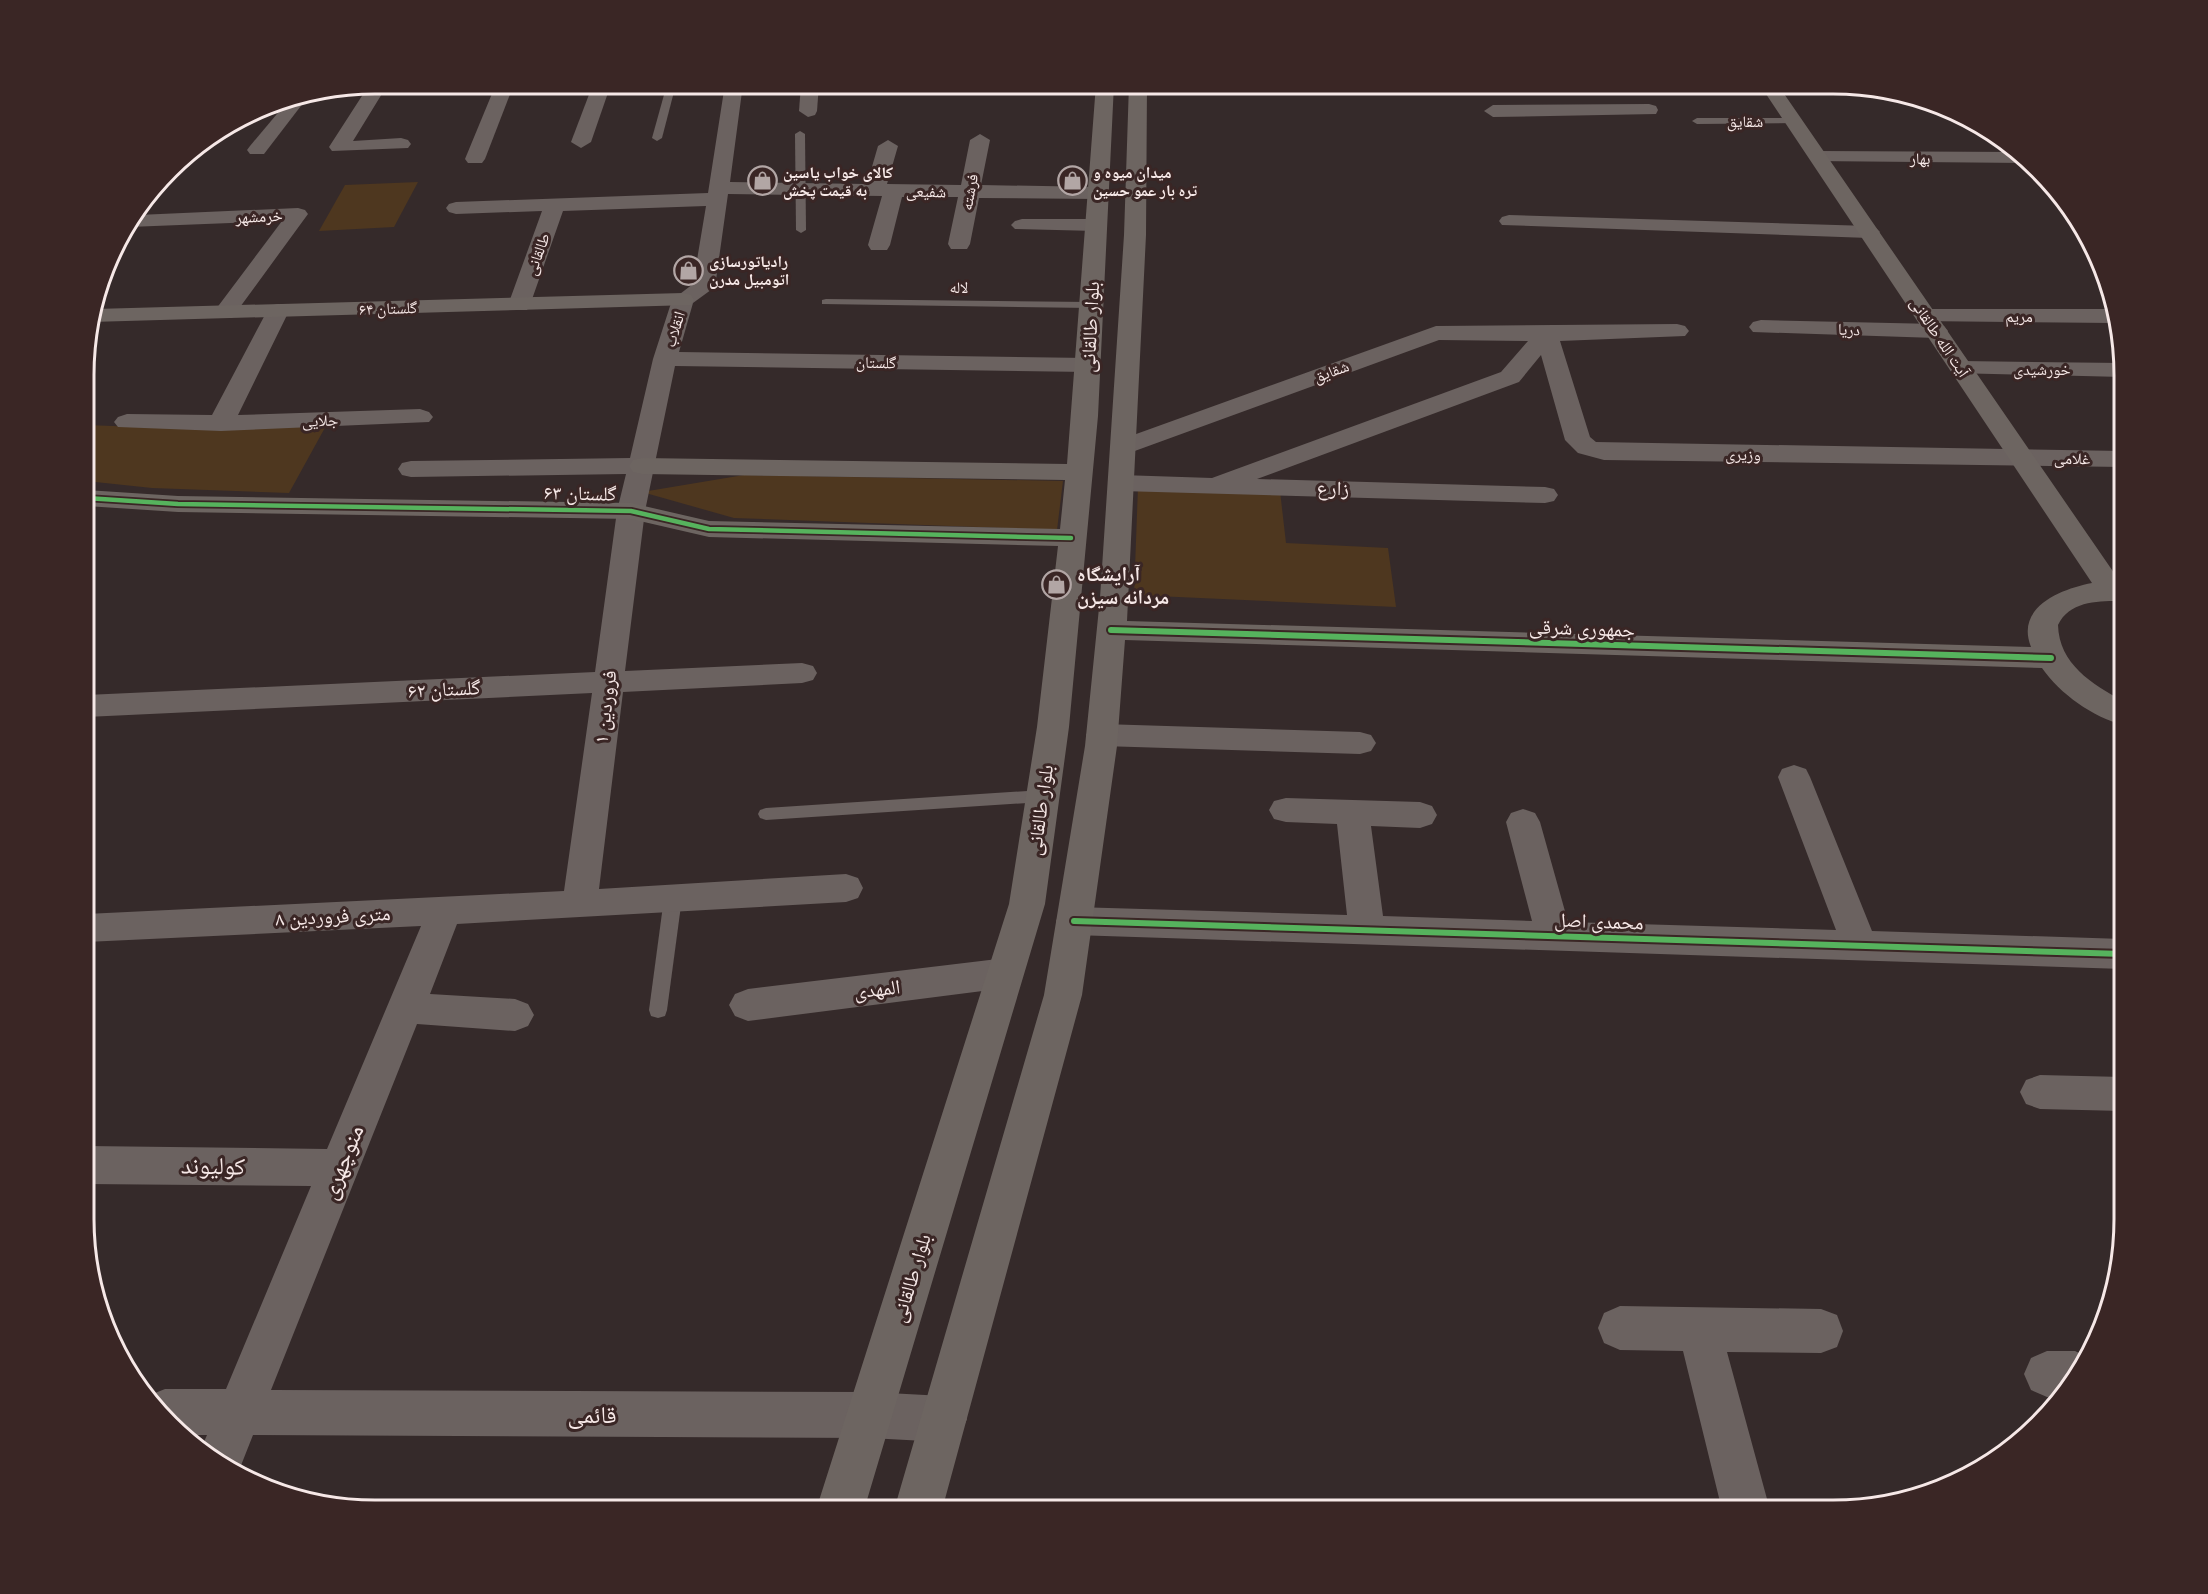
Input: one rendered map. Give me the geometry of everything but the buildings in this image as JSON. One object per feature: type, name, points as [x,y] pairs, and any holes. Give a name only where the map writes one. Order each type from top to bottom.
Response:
[{"type":"street","points":[[373,94],[339,147],[401,144]]},
{"type":"street","points":[[475,159],[501,94]]},
{"type":"street","points":[[581,142],[598,94]]},
{"type":"street","name":"انقلاب","points":[[631,511],[665,359],[683,300],[704,287],[733,94]]},
{"type":"street","points":[[808,111],[809,94]]},
{"type":"street","name":"بلوار طالقانی","points":[[843,1500],[1027,904],[1053,727],[1078,472],[1088,365],[1104,94]]},
{"type":"street","name":"بلوار طالقانی","points":[[921,1500],[1063,995],[1102,735],[1111,630],[1135,235],[1138,94]]},
{"type":"street","name":"آیت الله طالقانی","points":[[1775,94],[2022,458],[2114,587]]},
{"type":"street","points":[[1493,111],[1574,102],[1649,110]]},
{"type":"street","points":[[257,150],[292,107]]},
{"type":"street","name":"فرشته","points":[[959,244],[980,140]]},
{"type":"street","points":[[879,245],[888,146]]},
{"type":"street","name":"بهار","points":[[1819,157],[2010,158]]},
{"type":"street","name":"شفیعی","points":[[456,208],[801,189],[969,191],[1097,209]]},
{"type":"street","name":"طالقانی","points":[[519,305],[555,204]]},
{"type":"street","points":[[1022,225],[1097,209]]},
{"type":"street","name":"خرمشهر","points":[[140,222],[298,214],[224,313]]},
{"type":"street","points":[[1509,221],[1869,232]]},
{"type":"street","name":"گلستان ۶۴","points":[[101,316],[683,300]]},
{"type":"street","points":[[221,423],[278,311]]},
{"type":"street","name":"مریم","points":[[1931,323],[2107,316]]},
{"type":"street","name":"دریا","points":[[1761,327],[1931,323]]},
{"type":"street","name":"شقایق","points":[[1123,447],[1436,333],[1546,334],[1677,331]]},
{"type":"street","points":[[1219,484],[1510,377],[1546,334]]},
{"type":"street","name":"وزیری","points":[[1546,334],[1578,440],[1587,448],[1604,452],[2022,458]]},
{"type":"street","name":"گلستان","points":[[665,359],[1088,365]]},
{"type":"street","name":"خورشیدی","points":[[1961,369],[2114,370]]},
{"type":"street","name":"جلایی","points":[[127,422],[221,423],[420,417]]},
{"type":"street","name":"غلامی","points":[[2022,458],[2114,459]]},
{"type":"street","name":"گلستان ۶۳","points":[[411,470],[642,466],[1078,472]]},
{"type":"street","name":"زارع","points":[[1121,483],[1545,495]]},
{"type":"street","name":"گلستان ۶۳","points":[[94,499],[178,504],[631,511],[709,529],[1071,538]]},
{"type":"street","name":"فروردین ۱","points":[[580,904],[631,511]]},
{"type":"street","points":[[2114,591],[2081,593],[2059,602],[2045,617],[2042,636],[2051,658],[2070,680],[2097,701],[2114,710]]},
{"type":"street","name":"جمهوری شرقی","points":[[1111,630],[2051,658]]},
{"type":"street","name":"گلستان ۶۲","points":[[94,706],[802,673]]},
{"type":"street","points":[[1102,735],[1359,743]]},
{"type":"street","points":[[1794,777],[1860,946]]},
{"type":"street","points":[[1286,810],[1420,815]]},
{"type":"street","points":[[1352,812],[1367,931]]},
{"type":"street","points":[[1523,822],[1554,937]]},
{"type":"street","name":"۸ متری فروردین","points":[[94,928],[580,904],[846,888]]},
{"type":"street","name":"منوچهری","points":[[222,1454],[446,911]]},
{"type":"street","name":"محمدی اصل","points":[[1074,921],[2114,954]]},
{"type":"street","name":"المهدی","points":[[748,1005],[1006,973]]},
{"type":"street","points":[[406,1008],[516,1015]]},
{"type":"street","points":[[2040,1092],[2114,1094]]},
{"type":"street","name":"کولیوند","points":[[94,1165],[340,1168]]},
{"type":"street","points":[[1620,1328],[1821,1331]]},
{"type":"street","points":[[1699,1329],[1743,1500]]},
{"type":"street","name":"قائمی","points":[[172,1412],[869,1415],[944,1419]]},
{"type":"lane","points":[[657,138],[669,94]]},
{"type":"lane","name":"شقایق","points":[[1697,121],[1794,121]]},
{"type":"lane","points":[[800,134],[801,230]]},
{"type":"lane","name":"لاله","points":[[826,302],[1091,305]]},
{"type":"lane","points":[[766,814],[1043,796]]},
{"type":"lane","points":[[658,1010],[673,898]]},
{"type":"shaded area","points":[[418,182],[394,227],[319,231],[345,185]]},
{"type":"shaded area","points":[[327,424],[289,493],[152,488],[94,482],[94,425],[193,429]]},
{"type":"shaded area","points":[[744,475],[1063,481],[1057,530],[734,518],[642,492]]},
{"type":"shaded area","points":[[1138,487],[1280,491],[1286,543],[1388,548],[1396,607],[1134,595]]},
{"type":"cycle path","points":[[94,499],[178,504],[631,511],[709,529],[1071,538]]},
{"type":"cycle path","points":[[1111,630],[2051,658]]},
{"type":"cycle path","points":[[1074,921],[2114,954]]},
{"type":"place","name":"کالای خواب یاسین به قیمت پخش","points":[[762,181]]},
{"type":"place","name":"میدان میوه و تره بار عمو حسین","points":[[1072,181]]},
{"type":"place","name":"رادیاتورسازی اتومبیل مدرن","points":[[688,270]]},
{"type":"place","name":"آرایشگاه مردانه سیزن","points":[[1056,585]]}]
